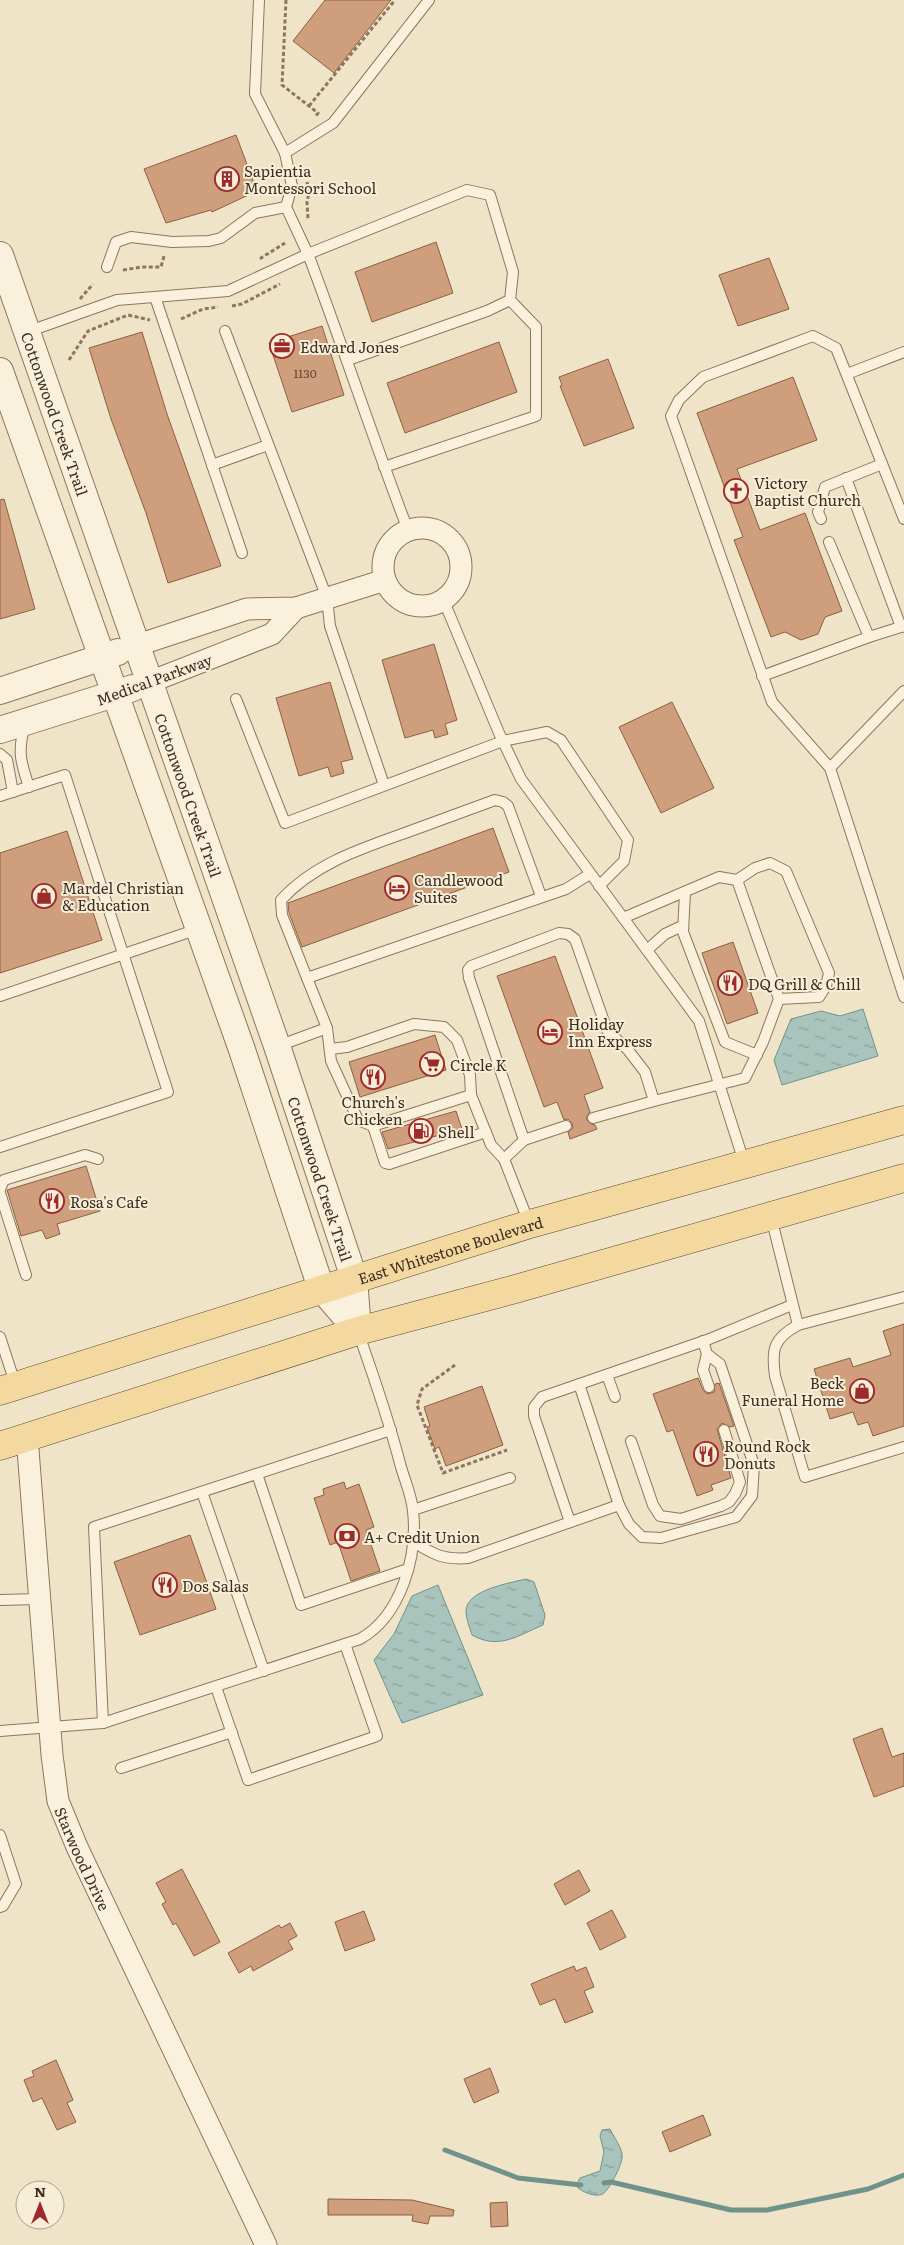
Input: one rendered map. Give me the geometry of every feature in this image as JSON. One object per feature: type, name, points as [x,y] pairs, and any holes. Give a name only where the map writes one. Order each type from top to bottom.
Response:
[{"type":"main road","name":"East Whitestone Boulevard","points":[[8,1389],[321,1288],[530,1224],[745,1166],[904,1120]]},
{"type":"main road","points":[[0,1446],[358,1331],[509,1291],[904,1178]]},
{"type":"street","name":"Cottonwood Creek Trail","points":[[0,255],[277,1046],[354,1278],[358,1331]]},
{"type":"street","points":[[0,371],[241,1047],[321,1288],[358,1331]]},
{"type":"street","points":[[419,528],[431,529],[450,540],[460,560],[458,582],[443,599],[432,604],[421,606],[409,604],[394,594],[385,580],[383,568],[387,550],[398,536],[408,530],[419,528]]},
{"type":"street","name":"Medical Parkway","points":[[0,691],[247,609],[296,608],[385,580]]},
{"type":"street","name":"Medical Parkway","points":[[0,730],[150,682],[272,634],[296,608]]},
{"type":"street","name":"Starwood Drive","points":[[27,1437],[55,1787],[63,1815],[266,2245]]},
{"type":"lane","points":[[259,0],[255,94],[284,153],[292,186],[286,207],[308,254],[408,530]]},
{"type":"lane","points":[[284,153],[332,123],[428,0]]},
{"type":"lane","points":[[26,332],[117,300],[228,291],[308,254],[467,190],[490,195],[513,272],[510,300]]},
{"type":"lane","points":[[107,267],[116,242],[131,237],[172,242],[209,241],[220,238],[255,213],[286,207]]},
{"type":"lane","points":[[154,297],[242,553]]},
{"type":"lane","points":[[348,360],[486,311],[510,300]]},
{"type":"lane","points":[[384,467],[536,416],[536,326],[510,300]]},
{"type":"lane","points":[[225,331],[327,598],[330,626],[384,785]]},
{"type":"lane","points":[[904,519],[836,348],[813,336],[703,377],[679,400],[671,416],[772,702],[830,768],[902,984],[904,997]]},
{"type":"lane","points":[[847,374],[904,352]]},
{"type":"lane","points":[[212,465],[268,445]]},
{"type":"lane","points":[[821,519],[818,512],[825,487],[882,464]]},
{"type":"lane","points":[[762,676],[902,627],[846,478]]},
{"type":"lane","points":[[830,542],[869,637]]},
{"type":"lane","points":[[443,599],[521,779],[699,1021],[745,1166]]},
{"type":"lane","points":[[830,768],[904,691]]},
{"type":"lane","points":[[236,699],[285,823],[503,741],[547,732],[561,740],[628,840],[624,861],[599,886]]},
{"type":"lane","points":[[26,722],[20,740],[20,758],[29,787]]},
{"type":"lane","points":[[0,754],[7,760],[13,792]]},
{"type":"lane","points":[[0,796],[65,776],[168,1092],[0,1147]]},
{"type":"lane","points":[[471,1095],[373,1126],[358,1120],[331,1061],[327,1028],[282,915],[281,900],[289,891],[323,866],[348,854],[495,800],[503,802],[508,806],[541,896]]},
{"type":"lane","points":[[623,918],[719,877],[737,880],[755,868],[770,863],[786,871],[829,973],[826,986],[819,997],[779,999]]},
{"type":"lane","points":[[307,978],[566,888],[590,874]]},
{"type":"lane","points":[[592,1118],[746,1078],[779,999],[737,880]]},
{"type":"lane","points":[[685,892],[682,926],[725,1042],[757,1055]]},
{"type":"lane","points":[[647,950],[665,934],[682,926]]},
{"type":"lane","points":[[0,996],[199,928]]},
{"type":"lane","points":[[524,1140],[468,970],[471,966],[559,933],[568,934],[575,939],[607,1030],[628,1050],[645,1072],[654,1101]]},
{"type":"lane","points":[[330,1049],[347,1047],[414,1024],[444,1027],[457,1040],[470,1076],[471,1095],[491,1145],[504,1159],[530,1224]]},
{"type":"lane","points":[[277,1046],[327,1028]]},
{"type":"lane","points":[[373,1126],[385,1162],[389,1164],[486,1132]]},
{"type":"lane","points":[[504,1159],[524,1140],[566,1126]]},
{"type":"lane","points":[[0,1189],[4,1180],[85,1155],[98,1159]]},
{"type":"lane","points":[[0,1193],[26,1275]]},
{"type":"lane","points":[[770,1216],[798,1325]]},
{"type":"lane","points":[[904,1296],[798,1325],[785,1332],[777,1341],[772,1361],[805,1476],[904,1447]]},
{"type":"lane","points":[[570,1522],[534,1416],[534,1407],[542,1396],[702,1341],[792,1305]]},
{"type":"lane","points":[[0,1731],[103,1723],[346,1644],[373,1631],[383,1621],[394,1604],[408,1569],[414,1542],[413,1510],[391,1430],[358,1331]]},
{"type":"lane","points":[[0,1337],[8,1389]]},
{"type":"lane","points":[[579,1384],[619,1505],[629,1524],[642,1537],[661,1538],[736,1517],[752,1496],[754,1465],[720,1364],[707,1354],[702,1341]]},
{"type":"lane","points":[[707,1354],[703,1370],[709,1387]]},
{"type":"lane","points":[[607,1375],[615,1397]]},
{"type":"lane","points":[[103,1723],[94,1527],[391,1430]]},
{"type":"lane","points":[[631,1441],[654,1506],[660,1516],[681,1519],[721,1506],[728,1502],[735,1494],[740,1482],[724,1430]]},
{"type":"lane","points":[[257,1474],[301,1605],[408,1569]]},
{"type":"lane","points":[[413,1510],[510,1478]]},
{"type":"lane","points":[[202,1492],[264,1671]]},
{"type":"lane","points":[[414,1542],[431,1553],[449,1560],[468,1558],[619,1505]]},
{"type":"lane","points":[[0,1600],[39,1599]]},
{"type":"lane","points":[[216,1687],[248,1780],[377,1736],[346,1644]]},
{"type":"lane","points":[[121,1768],[232,1732]]},
{"type":"lane","points":[[0,1835],[16,1884],[0,1906]]},
{"type":"path","points":[[286,0],[282,85],[318,113],[313,121]]},
{"type":"path","points":[[309,106],[395,0]]},
{"type":"path","points":[[306,178],[309,192],[306,202],[308,219]]},
{"type":"path","points":[[262,259],[285,243]]},
{"type":"path","points":[[123,270],[161,267],[164,256]]},
{"type":"path","points":[[69,360],[88,331],[128,315],[150,320]]},
{"type":"path","points":[[455,1365],[422,1389],[417,1405],[443,1473],[507,1450]]},
{"type":"water","points":[[863,1009],[878,1056],[782,1085],[774,1060],[791,1019],[821,1011],[840,1016]]},
{"type":"water","points":[[526,1579],[534,1582],[545,1615],[543,1625],[508,1640],[491,1641],[472,1635],[466,1611],[468,1604],[473,1598],[500,1585]]},
{"type":"water","points":[[438,1585],[483,1695],[402,1723],[374,1660],[394,1634],[412,1596]]},
{"type":"water","points":[[610,2129],[621,2151],[621,2163],[613,2181],[604,2193],[601,2195],[589,2194],[576,2186],[580,2178],[600,2171],[604,2152],[600,2136],[602,2130]]},
{"type":"building","points":[[325,0],[391,0],[334,73],[293,41]]},
{"type":"building","name":"Sapientia Montessori School","points":[[236,135],[257,191],[212,212],[211,210],[166,223],[144,169]]},
{"type":"building","points":[[436,242],[453,293],[372,322],[355,272]]},
{"type":"building","points":[[769,258],[789,309],[738,326],[719,275]]},
{"type":"building","points":[[322,326],[344,395],[292,412],[269,343]]},
{"type":"building","points":[[142,332],[167,414],[221,566],[168,583],[146,513],[111,419],[89,348]]},
{"type":"building","points":[[499,342],[517,392],[405,433],[387,383]]},
{"type":"building","points":[[608,359],[634,428],[584,446],[560,386],[562,385],[559,377]]},
{"type":"building","name":"Victory Baptist Church","points":[[793,377],[817,440],[737,469],[760,530],[805,513],[842,611],[825,617],[818,634],[801,640],[785,632],[771,637],[734,540],[743,537],[697,413]]},
{"type":"building","points":[[4,499],[35,609],[0,619],[0,500]]},
{"type":"building","points":[[434,644],[457,720],[445,724],[448,734],[435,738],[433,730],[405,738],[382,660]]},
{"type":"building","points":[[330,682],[353,759],[341,762],[344,773],[331,777],[328,767],[299,776],[276,698]]},
{"type":"building","points":[[672,702],[714,788],[661,813],[619,727]]},
{"type":"building","name":"Candlewood Suites","points":[[493,828],[509,872],[302,947],[289,913],[288,903]]},
{"type":"building","name":"Mardel Christian & Education","points":[[67,831],[102,940],[0,973],[0,853]]},
{"type":"building","name":"DQ Grill & Chill","points":[[733,942],[758,1013],[727,1024],[702,953]]},
{"type":"building","name":"Holiday Inn Express","points":[[555,956],[603,1088],[584,1095],[590,1112],[587,1120],[595,1125],[597,1129],[570,1139],[568,1132],[573,1128],[572,1123],[568,1119],[564,1120],[557,1102],[544,1107],[497,976]]},
{"type":"building","points":[[435,1035],[446,1070],[360,1097],[349,1062]]},
{"type":"building","name":"Shell","points":[[456,1111],[462,1129],[388,1149],[382,1132]]},
{"type":"building","name":"Rosa's Cafe","points":[[86,1166],[100,1211],[57,1224],[60,1234],[46,1239],[42,1230],[21,1236],[7,1190]]},
{"type":"building","name":"Beck Funeral Home","points":[[904,1324],[904,1426],[873,1436],[868,1422],[858,1425],[853,1412],[830,1419],[814,1369],[850,1358],[853,1367],[891,1355],[883,1331]]},
{"type":"building","name":"Round Rock Donuts","points":[[698,1378],[703,1390],[707,1394],[714,1392],[715,1384],[719,1383],[734,1426],[730,1427],[722,1423],[717,1429],[731,1478],[711,1485],[713,1490],[697,1496],[673,1430],[667,1432],[653,1394]]},
{"type":"building","points":[[482,1386],[503,1445],[446,1466],[439,1447],[435,1449],[427,1427],[430,1426],[424,1407]]},
{"type":"building","name":"A+ Credit Union","points":[[344,1482],[346,1489],[359,1484],[374,1527],[366,1530],[380,1571],[351,1581],[338,1542],[330,1545],[314,1498],[324,1495],[323,1489]]},
{"type":"building","name":"Dos Salas","points":[[190,1535],[216,1609],[140,1635],[114,1562]]},
{"type":"building","points":[[882,1728],[892,1757],[904,1753],[904,1786],[874,1797],[853,1739]]},
{"type":"building","points":[[182,1869],[220,1942],[194,1956],[176,1923],[173,1925],[162,1904],[166,1902],[156,1883]]},
{"type":"building","points":[[579,1870],[590,1891],[565,1905],[554,1884]]},
{"type":"building","points":[[612,1910],[626,1937],[600,1950],[587,1923]]},
{"type":"building","points":[[364,1911],[375,1940],[345,1951],[335,1922]]},
{"type":"building","points":[[290,1923],[297,1936],[288,1941],[293,1949],[253,1971],[251,1966],[239,1973],[228,1953],[279,1925],[281,1928]]},
{"type":"building","points":[[574,1966],[576,1971],[586,1967],[594,1987],[584,1991],[593,2012],[565,2023],[555,1999],[540,2005],[531,1984]]},
{"type":"building","points":[[56,2060],[73,2100],[67,2103],[76,2122],[57,2130],[42,2098],[33,2102],[24,2080],[34,2076],[32,2071]]},
{"type":"building","points":[[490,2068],[499,2092],[474,2103],[464,2079]]},
{"type":"building","points":[[703,2115],[711,2135],[670,2152],[662,2132]]},
{"type":"building","points":[[328,2199],[412,2200],[454,2210],[453,2216],[430,2216],[428,2224],[412,2221],[413,2215],[328,2215]]},
{"type":"building","points":[[507,2202],[508,2226],[491,2227],[490,2203]]},
{"type":"waterway","points":[[445,2150],[518,2178],[581,2185]]},
{"type":"waterway","points":[[604,2183],[611,2182],[731,2210],[767,2210],[868,2189],[904,2175]]},
{"type":"place","name":"Sapientia Montessori School","points":[[227,179]]},
{"type":"place","name":"Edward Jones","points":[[282,346]]},
{"type":"place","name":"Victory Baptist Church","points":[[736,491]]},
{"type":"place","name":"Candlewood Suites","points":[[397,888]]},
{"type":"place","name":"Mardel Christian & Education","points":[[44,896]]},
{"type":"place","name":"DQ Grill & Chill","points":[[730,983]]},
{"type":"place","name":"Holiday Inn Express","points":[[550,1032]]},
{"type":"place","name":"Circle K","points":[[432,1064]]},
{"type":"place","name":"Church's Chicken","points":[[373,1077]]},
{"type":"place","name":"Shell","points":[[421,1131]]},
{"type":"place","name":"Rosa's Cafe","points":[[52,1201]]},
{"type":"place","name":"Beck Funeral Home","points":[[862,1391]]},
{"type":"place","name":"Round Rock Donuts","points":[[706,1454]]},
{"type":"place","name":"A+ Credit Union","points":[[347,1536]]},
{"type":"place","name":"Dos Salas","points":[[165,1585]]}]
